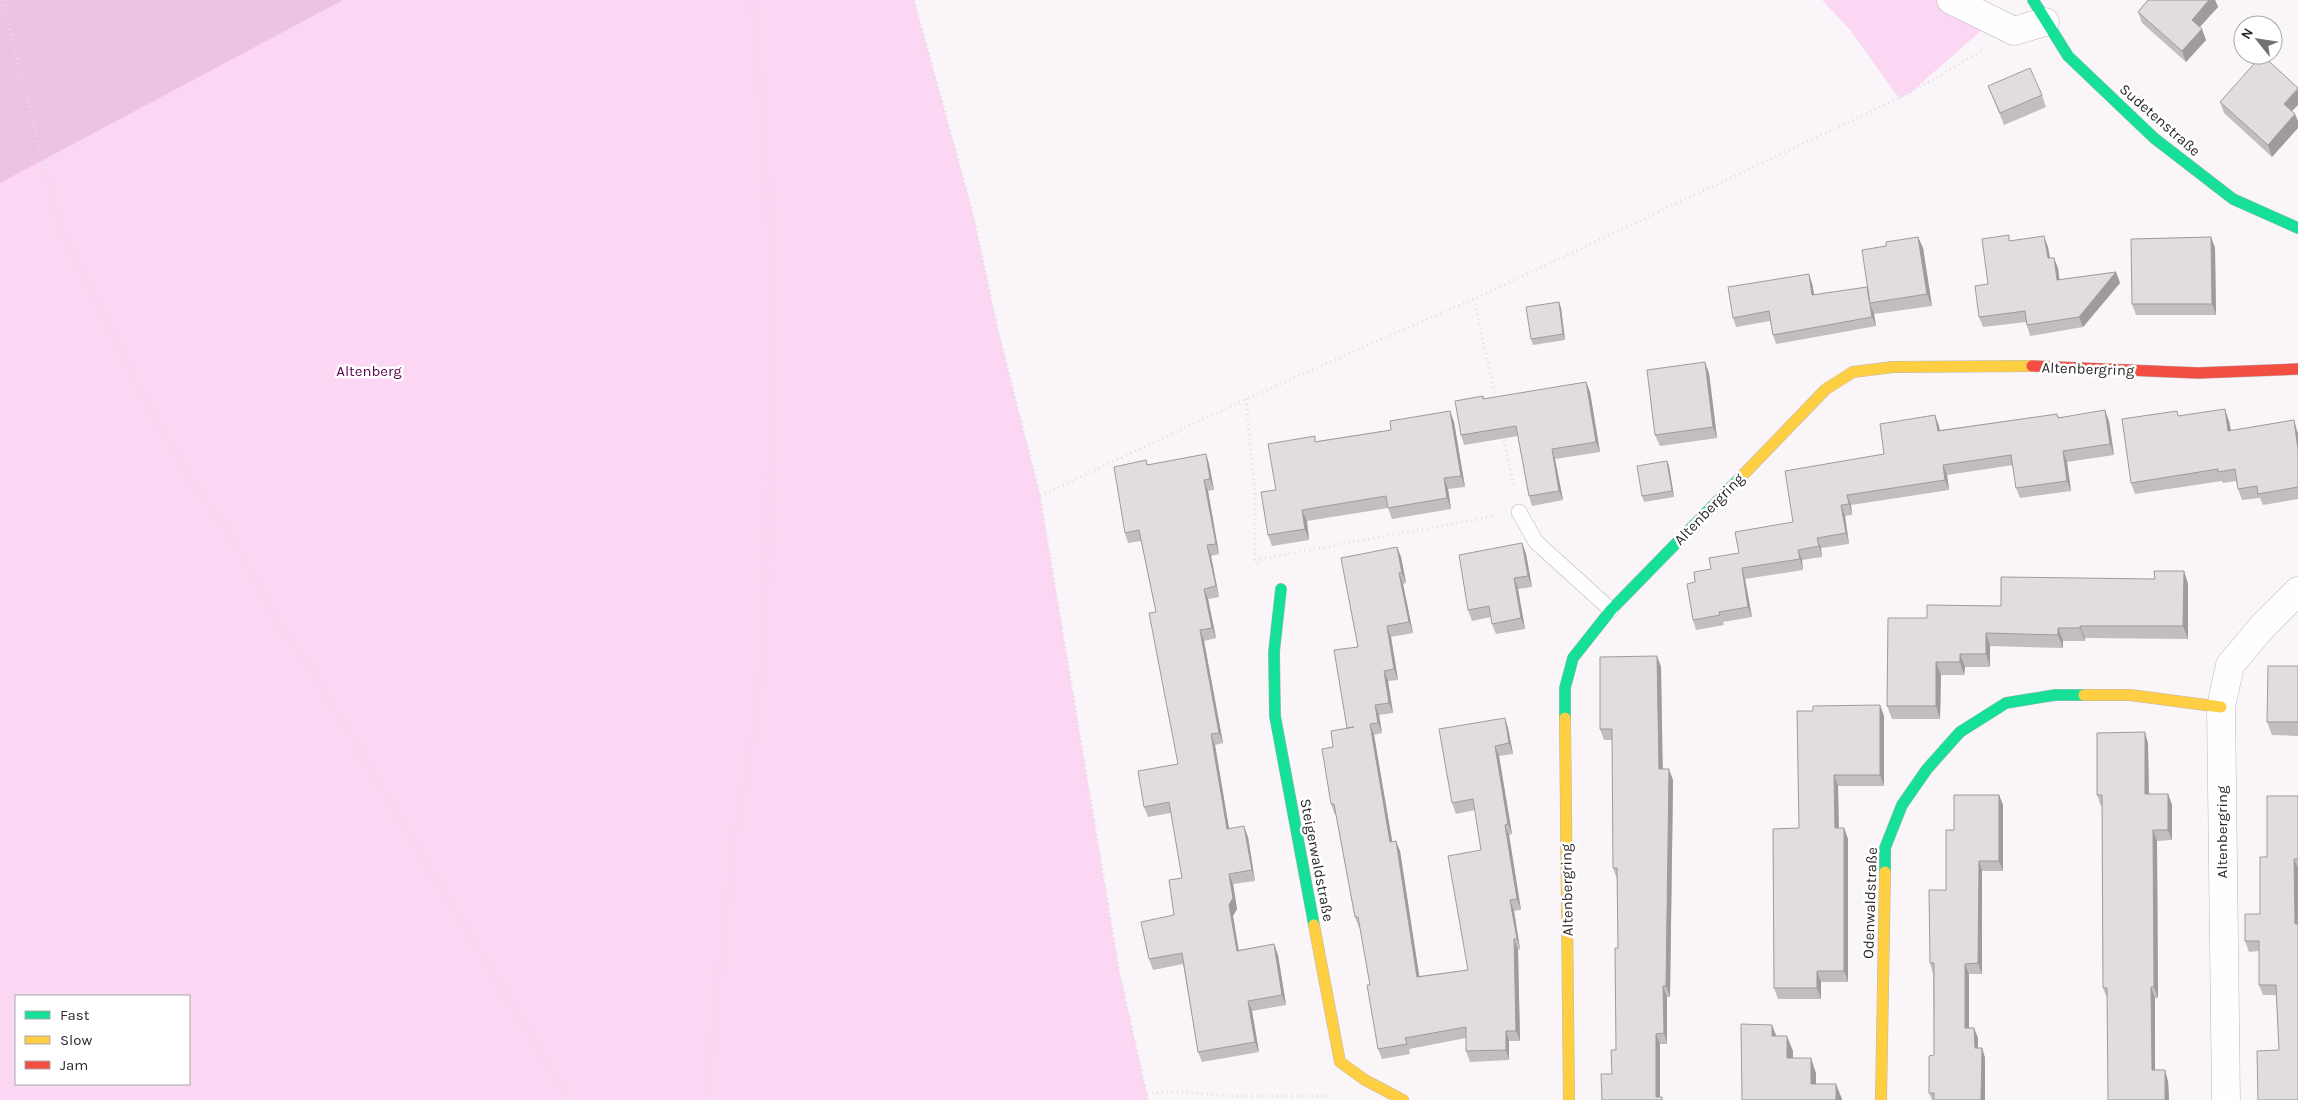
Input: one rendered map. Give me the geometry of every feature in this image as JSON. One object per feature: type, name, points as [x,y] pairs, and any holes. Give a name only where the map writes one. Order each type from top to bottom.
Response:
[{"type":"street","points":[[1951,0],[2014,31],[2039,11]]},
{"type":"street","name":"Sudetenstraße","points":[[2039,11],[2068,56],[2154,138],[2233,200],[2298,228]]},
{"type":"street","name":"Altenbergring","points":[[1569,1100],[1565,688],[1573,658],[1611,610],[1826,389],[1853,372],[1893,367],[2001,365],[2198,374],[2297,366]]},
{"type":"street","name":"Steigerwaldstraße","points":[[1281,589],[1274,633],[1272,679],[1275,716],[1340,1062],[1365,1080],[1403,1100]]},
{"type":"street","name":"Altenbergring","points":[[2226,1100],[2221,707],[2230,665],[2263,626],[2298,591]]},
{"type":"street","name":"Odenwaldstraße","points":[[1881,1100],[1884,848],[1902,806],[1928,769],[1960,732],[2006,703],[2055,695],[2130,695],[2221,707]]},
{"type":"lane","points":[[1519,512],[1536,542],[1611,610]]},
{"type":"path","points":[[2,0],[61,231],[140,390],[187,474],[225,525],[282,630],[306,661],[463,925],[570,1100]]},
{"type":"path","points":[[706,1100],[734,839],[757,717],[767,589],[770,506],[772,297],[767,167],[757,39],[751,0]]},
{"type":"path","points":[[914,0],[973,214],[998,330],[1040,496],[1119,970],[1148,1100]]},
{"type":"path","points":[[1040,496],[1246,400],[1474,299],[1910,93],[1992,45],[2007,28]]},
{"type":"path","points":[[1474,299],[1497,405]]},
{"type":"path","points":[[1246,400],[1255,491],[1255,560],[1281,589]]},
{"type":"path","points":[[1255,560],[1519,512],[1503,434]]},
{"type":"path","points":[[1147,1094],[1168,1091],[1231,1096],[1349,1096],[1365,1080]]},
{"type":"green space","name":"Altenberg","points":[[0,0],[914,0],[973,214],[998,330],[1040,496],[1119,970],[1148,1100],[0,1100]]},
{"type":"green space","points":[[1822,0],[1951,0],[1992,21],[1910,93],[1899,98],[1851,31]]},
{"type":"shaded area","points":[[0,0],[343,0],[0,183]]},
{"type":"building","points":[[2148,0],[2209,0],[2192,20],[2202,29],[2182,51],[2138,12]]},
{"type":"building","points":[[2253,65],[2273,65],[2298,88],[2284,104],[2295,114],[2268,145],[2220,102]]},
{"type":"building","points":[[2030,68],[2042,95],[2000,113],[1988,86]]},
{"type":"building","points":[[2009,235],[2009,241],[2044,236],[2048,258],[2054,258],[2057,280],[2116,272],[2079,317],[2027,325],[2025,311],[1979,317],[1975,286],[1988,284],[1982,239]]},
{"type":"building","points":[[1918,237],[1927,294],[1870,303],[1862,250],[1886,246],[1886,242]]},
{"type":"building","points":[[2211,237],[2212,304],[2132,304],[2131,239]]},
{"type":"building","points":[[1809,274],[1812,295],[1867,287],[1872,317],[1773,335],[1769,311],[1733,318],[1728,287]]},
{"type":"building","points":[[1559,302],[1563,334],[1531,339],[1526,307]]},
{"type":"building","points":[[1705,362],[1713,427],[1655,435],[1647,370]]},
{"type":"building","points":[[1586,382],[1596,442],[1552,449],[1559,491],[1529,496],[1516,426],[1461,435],[1455,401],[1483,396],[1483,399]]},
{"type":"building","points":[[2225,409],[2228,431],[2294,420],[2298,450],[2298,487],[2258,494],[2257,486],[2238,489],[2235,469],[2218,472],[2218,469],[2131,483],[2122,419],[2177,411],[2178,416]]},
{"type":"building","points":[[2105,410],[2110,444],[2063,451],[2067,481],[2016,488],[2011,455],[1943,465],[1945,480],[1847,495],[1849,504],[1841,505],[1846,533],[1817,538],[1819,546],[1798,550],[1800,559],[1742,568],[1748,607],[1719,612],[1720,615],[1693,620],[1687,584],[1695,582],[1694,572],[1711,569],[1709,558],[1739,553],[1735,532],[1793,522],[1785,471],[1884,454],[1880,424],[1935,415],[1938,431],[2057,414],[2058,418]]},
{"type":"building","points":[[1450,411],[1461,476],[1444,478],[1447,498],[1388,508],[1386,496],[1302,510],[1305,529],[1268,535],[1261,492],[1276,490],[1268,444],[1315,436],[1315,442],[1391,430],[1390,421]]},
{"type":"building","points":[[1206,454],[1210,479],[1204,480],[1216,544],[1207,545],[1216,586],[1204,589],[1212,628],[1200,630],[1219,733],[1211,734],[1227,829],[1244,826],[1252,870],[1229,874],[1233,898],[1229,905],[1237,951],[1274,944],[1282,995],[1248,1001],[1255,1042],[1198,1052],[1182,953],[1149,959],[1141,922],[1174,915],[1169,880],[1182,878],[1169,802],[1144,807],[1138,771],[1178,764],[1149,613],[1156,612],[1139,530],[1125,533],[1114,467],[1146,460],[1147,465]]},
{"type":"building","points":[[1667,461],[1672,491],[1642,496],[1637,466]]},
{"type":"building","points":[[1522,543],[1528,576],[1514,578],[1521,618],[1492,624],[1489,606],[1468,610],[1459,555]]},
{"type":"building","points":[[1397,547],[1402,573],[1399,573],[1409,622],[1387,626],[1394,669],[1384,671],[1389,703],[1375,705],[1378,723],[1370,724],[1390,842],[1396,841],[1417,977],[1468,970],[1448,856],[1481,850],[1473,799],[1452,803],[1439,729],[1505,718],[1509,743],[1495,746],[1508,824],[1505,825],[1517,899],[1510,900],[1517,939],[1514,939],[1516,1031],[1506,1031],[1506,1050],[1466,1051],[1466,1027],[1405,1038],[1407,1044],[1378,1049],[1367,985],[1370,985],[1358,917],[1355,917],[1334,804],[1331,804],[1322,749],[1333,747],[1331,731],[1354,727],[1347,728],[1334,650],[1358,647],[1341,558]]},
{"type":"building","points":[[2154,571],[2184,571],[2183,626],[2080,626],[2080,628],[2058,628],[2058,635],[1986,633],[1986,654],[1960,654],[1960,662],[1936,662],[1936,706],[1887,706],[1888,618],[1927,618],[1927,605],[2001,606],[2001,577],[2155,579]]},
{"type":"building","points":[[1657,656],[1659,769],[1669,769],[1666,986],[1663,986],[1664,1033],[1656,1034],[1656,1097],[1662,1097],[1662,1100],[1602,1100],[1601,1074],[1612,1074],[1611,1050],[1616,1050],[1615,948],[1618,948],[1617,868],[1613,868],[1612,729],[1600,729],[1600,657]]},
{"type":"building","points":[[2268,666],[2298,666],[2298,722],[2267,722]]},
{"type":"building","points":[[1880,705],[1880,775],[1834,775],[1835,828],[1844,828],[1844,971],[1817,971],[1817,988],[1774,988],[1773,829],[1799,828],[1797,711],[1813,711],[1813,706]]},
{"type":"building","points":[[2145,732],[2145,794],[2168,794],[2168,830],[2153,830],[2154,987],[2151,987],[2152,1070],[2165,1070],[2165,1100],[2108,1100],[2107,988],[2103,988],[2102,795],[2097,795],[2097,733]]},
{"type":"building","points":[[1954,795],[1999,795],[1999,861],[1979,861],[1978,963],[1965,964],[1965,1028],[1974,1028],[1975,1048],[1982,1048],[1981,1100],[1934,1100],[1934,1093],[1929,1093],[1929,1056],[1934,1055],[1934,963],[1930,963],[1929,890],[1946,890],[1946,830],[1954,830]]},
{"type":"building","points":[[2267,796],[2298,796],[2298,859],[2294,859],[2295,924],[2298,924],[2298,1100],[2258,1100],[2257,1051],[2279,1050],[2276,985],[2259,985],[2259,941],[2245,941],[2245,914],[2260,914],[2260,857],[2267,857]]},
{"type":"building","points":[[1741,1024],[1772,1025],[1772,1036],[1787,1036],[1787,1058],[1811,1058],[1811,1084],[1836,1084],[1836,1100],[1742,1100]]},
{"type":"traffic: fast","points":[[2033,0],[2068,56],[2154,138],[2233,199],[2298,228]]},
{"type":"traffic: fast","points":[[1565,718],[1565,688],[1573,658],[1611,610],[1741,477]]},
{"type":"traffic: fast","points":[[1281,589],[1274,652],[1275,716],[1314,925]]},
{"type":"traffic: fast","points":[[1885,872],[1885,848],[1902,805],[1927,769],[1960,732],[2006,703],[2055,695],[2084,695]]},
{"type":"traffic: slow","points":[[1741,477],[1826,389],[1853,372],[1893,367],[2032,366]]},
{"type":"traffic: slow","points":[[2084,695],[2130,695],[2221,707]]},
{"type":"traffic: slow","points":[[1565,718],[1569,1100]]},
{"type":"traffic: slow","points":[[1881,1100],[1885,872]]},
{"type":"traffic: slow","points":[[1314,925],[1340,1062],[1365,1080],[1403,1100]]},
{"type":"traffic: jam","points":[[2032,366],[2198,373],[2298,369]]}]
